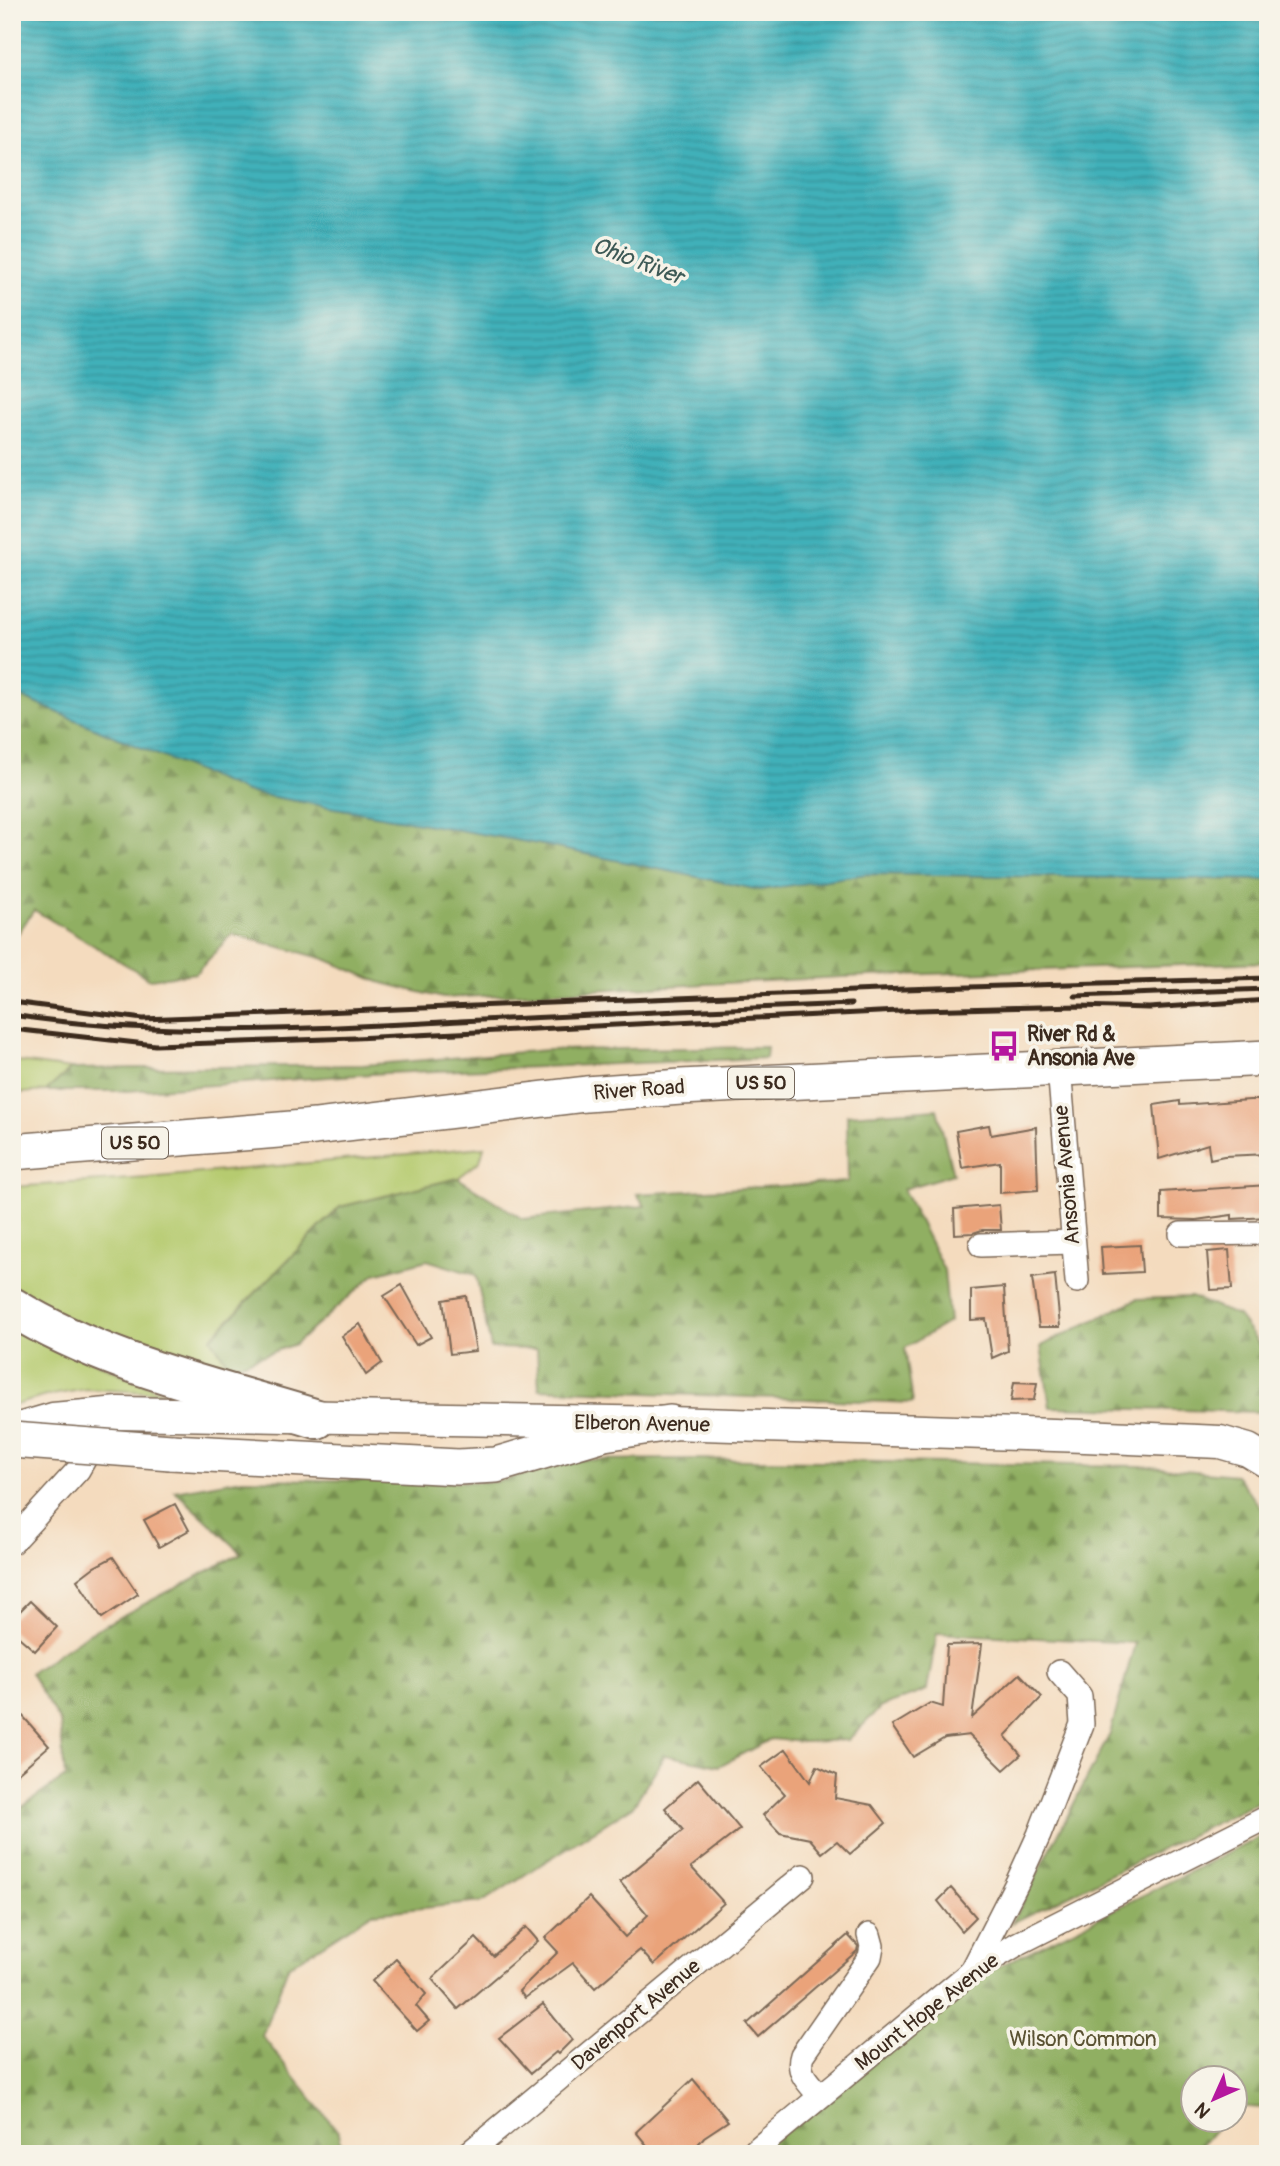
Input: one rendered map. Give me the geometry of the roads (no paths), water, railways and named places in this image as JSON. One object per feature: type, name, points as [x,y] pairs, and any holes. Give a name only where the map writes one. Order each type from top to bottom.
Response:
[{"type":"highway","points":[[12,1307],[66,1336],[123,1361],[317,1419]]},
{"type":"main road","name":"River Road","points":[[12,1152],[315,1127],[586,1094],[1268,1058]]},
{"type":"main road","points":[[12,1440],[172,1452],[458,1467],[496,1465],[604,1433],[670,1423]]},
{"type":"street","name":"Ansonia Avenue","points":[[1059,1069],[1077,1281]]},
{"type":"street","points":[[1181,1234],[1268,1233]]},
{"type":"street","points":[[981,1245],[1072,1242]]},
{"type":"street","name":"Elberon Avenue","points":[[12,1431],[53,1419],[119,1413],[317,1419],[670,1423],[1220,1442],[1248,1450],[1268,1462]]},
{"type":"street","points":[[12,1542],[78,1470],[86,1456],[95,1416]]},
{"type":"street","points":[[972,1971],[1039,1835],[1082,1724],[1080,1696],[1059,1672]]},
{"type":"street","name":"Mount Hope Avenue","points":[[751,2154],[972,1971],[1019,1943],[1268,1817]]},
{"type":"street","name":"Davenport Avenue","points":[[468,2154],[803,1876]]},
{"type":"street","points":[[820,2096],[800,2072],[799,2064],[802,2055],[870,1957],[872,1946],[869,1934]]},
{"type":"water","name":"Ohio River","points":[[12,12],[1268,12],[1268,880],[866,874],[760,890],[538,844],[246,792],[12,693]]},
{"type":"railway","points":[[12,1002],[143,1019],[904,989],[1268,978]]},
{"type":"railway","points":[[1075,996],[1268,989]]},
{"type":"railway","points":[[12,1029],[155,1045],[355,1038],[919,1010],[1079,1006],[1149,1008],[1268,1000]]},
{"type":"railway","points":[[12,1015],[124,1027],[236,1030],[851,1004]]},
{"type":"place","name":"River Rd & Ansonia Ave","points":[[1004,1046]]},
{"type":"park label","name":"Wilson Common","points":[[1083,2039]]}]
